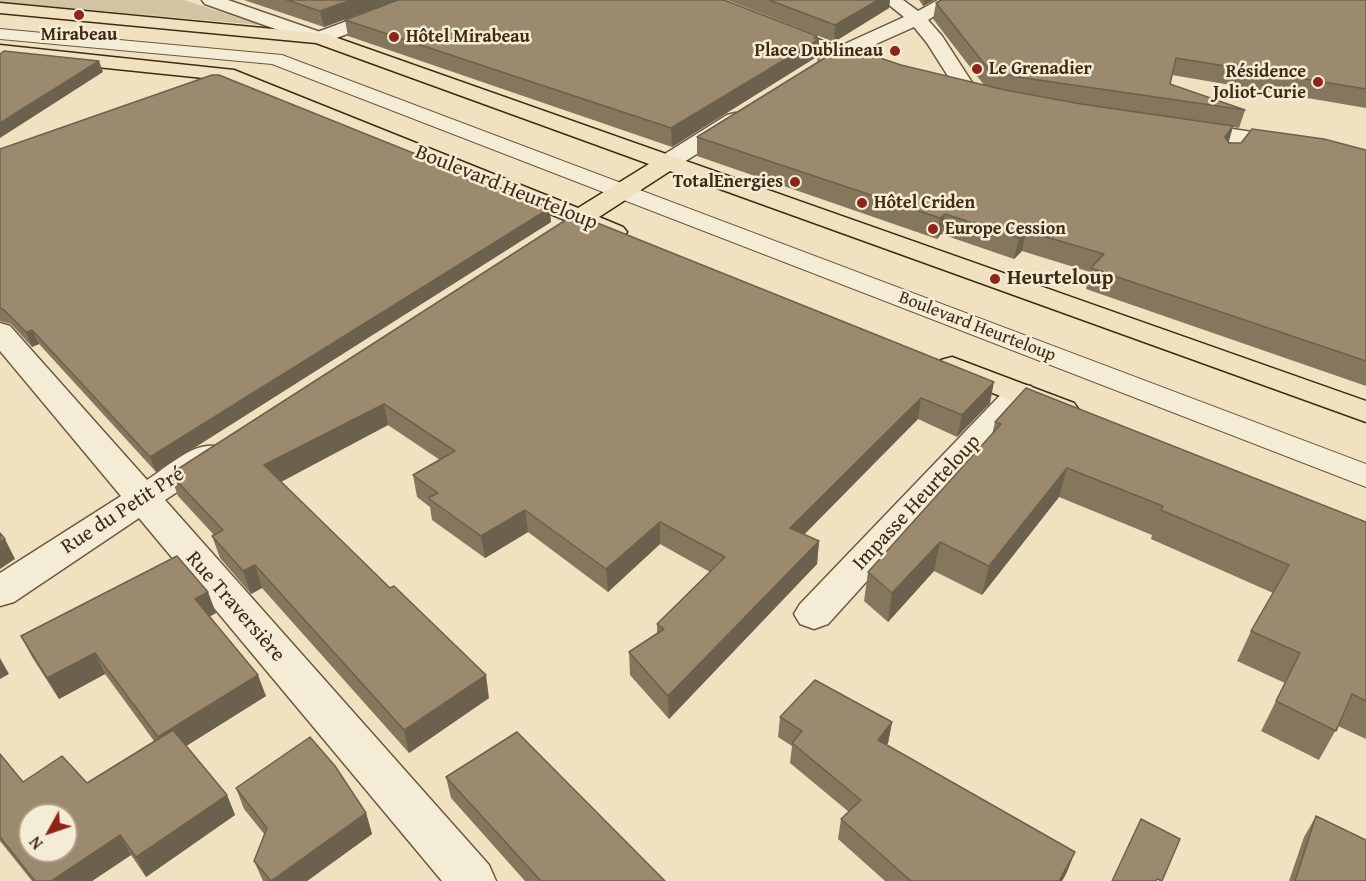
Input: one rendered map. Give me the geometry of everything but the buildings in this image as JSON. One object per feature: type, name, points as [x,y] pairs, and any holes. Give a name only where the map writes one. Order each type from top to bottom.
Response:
[{"type":"main road","points":[[0,8],[319,38],[1366,412]]},
{"type":"main road","name":"Boulevard Heurteloup","points":[[0,51],[226,74],[568,226],[642,243]]},
{"type":"main road","points":[[568,226],[625,192],[668,162]]},
{"type":"main road","points":[[923,355],[1085,419]]},
{"type":"street","points":[[211,0],[319,38],[420,0]]},
{"type":"street","points":[[706,0],[839,54],[898,73]]},
{"type":"street","points":[[892,0],[916,18],[972,93],[942,85]]},
{"type":"street","points":[[811,71],[839,54],[951,0]]},
{"type":"street","name":"Boulevard Heurteloup","points":[[0,34],[276,59],[1366,477]]},
{"type":"street","points":[[178,91],[226,74]]},
{"type":"street","points":[[668,162],[751,110]]},
{"type":"street","points":[[1168,126],[1319,149],[1366,162]]},
{"type":"street","name":"Rue Traversière","points":[[0,332],[472,881]]},
{"type":"street","name":"Impasse Heurteloup","points":[[814,614],[1020,393]]},
{"type":"street","name":"Rue du Petit Pré","points":[[0,592],[230,442]]},
{"type":"shaded area","points":[[0,0],[184,0],[260,25],[0,2]]},
{"type":"place","name":"Mirabeau","points":[[79,15]]},
{"type":"place","name":"Hôtel Mirabeau","points":[[394,37]]},
{"type":"place","name":"Place Dublineau","points":[[895,51]]},
{"type":"place","name":"Le Grenadier","points":[[977,69]]},
{"type":"place","name":"Résidence Joliot-Curie","points":[[1318,82]]},
{"type":"place","name":"TotalEnergies","points":[[795,182]]},
{"type":"place","name":"Hôtel Criden","points":[[862,203]]},
{"type":"place","name":"Europe Cession","points":[[933,229]]},
{"type":"place","name":"Heurteloup","points":[[995,279]]}]
